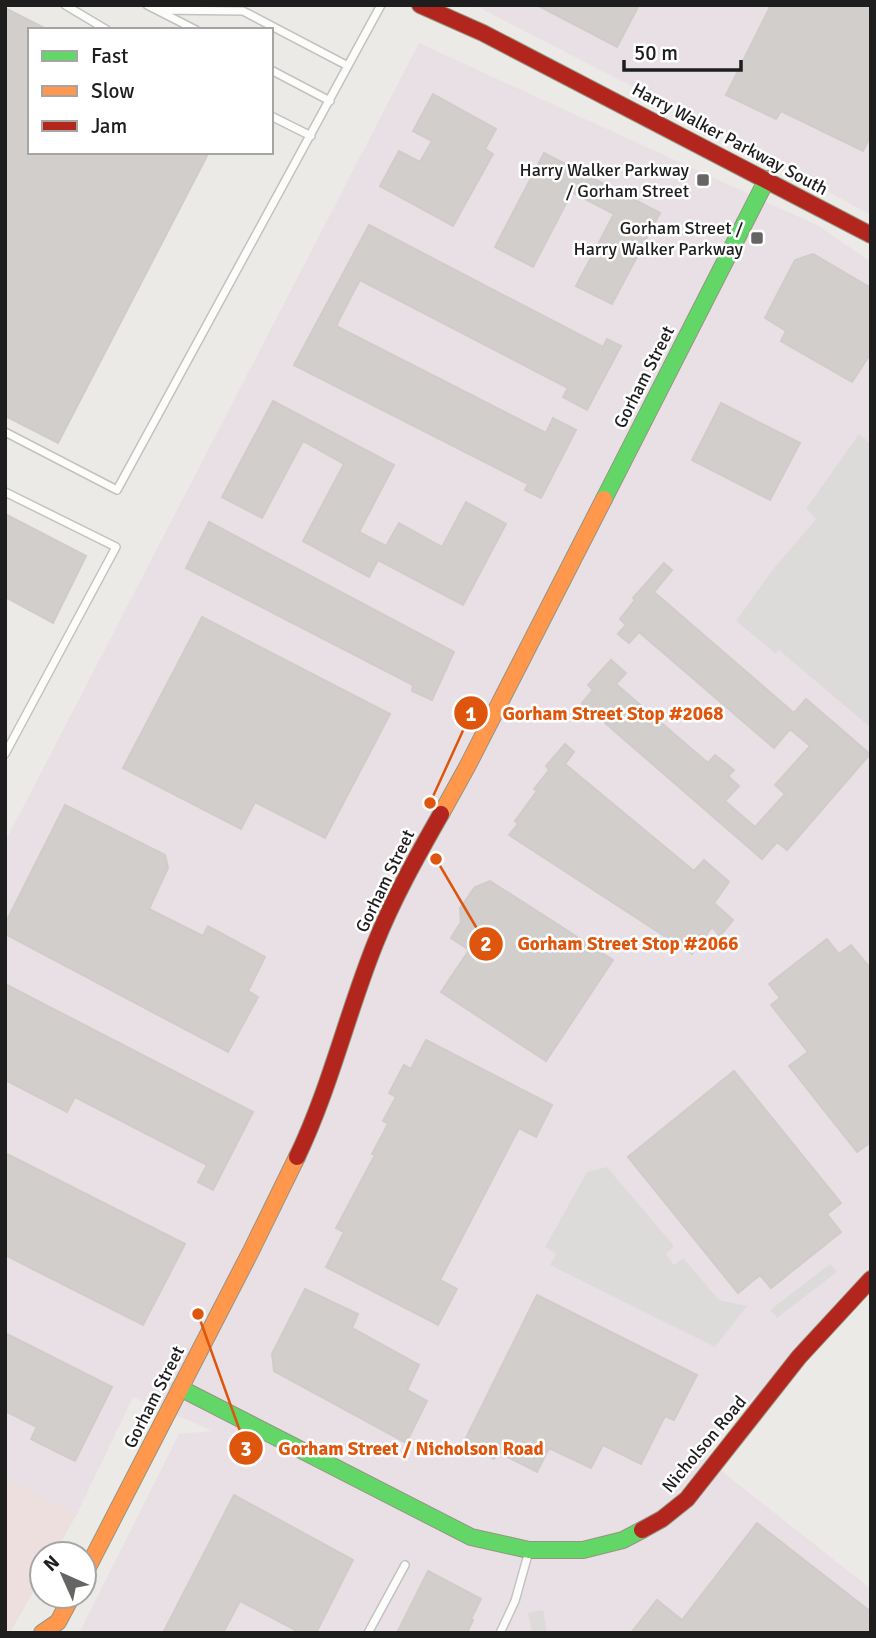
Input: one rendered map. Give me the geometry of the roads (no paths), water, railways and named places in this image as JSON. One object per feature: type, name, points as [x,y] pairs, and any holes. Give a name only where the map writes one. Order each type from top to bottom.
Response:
[{"type":"street","name":"Harry Walker Parkway South","points":[[420,5],[483,33],[871,234]]},
{"type":"street","name":"Gorham Street","points":[[98,1548],[301,1148],[324,1094],[375,944],[407,873],[467,767],[767,179]]},
{"type":"street","name":"Nicholson Road","points":[[180,1388],[471,1537],[529,1550],[569,1551],[596,1547],[623,1540],[662,1520],[687,1499],[799,1357],[871,1279]]},
{"type":"street","points":[[41,1633],[59,1628],[66,1610]]},
{"type":"lane","points":[[65,5],[104,28]]},
{"type":"lane","points":[[148,5],[192,28]]},
{"type":"lane","points":[[5,432],[117,490],[381,5]]},
{"type":"lane","points":[[159,10],[243,11],[348,66]]},
{"type":"lane","points":[[273,71],[330,101]]},
{"type":"lane","points":[[273,117],[311,136]]},
{"type":"lane","points":[[5,492],[116,547],[5,754]]},
{"type":"lane","points":[[500,1633],[515,1601],[529,1550]]},
{"type":"lane","points":[[368,1633],[405,1565]]},
{"type":"place","name":"Harry Walker Parkway / Gorham Street","points":[[703,180]]},
{"type":"place","name":"Gorham Street / Harry Walker Parkway","points":[[757,238]]},
{"type":"place","name":"Gorham Street Stop #2068","points":[[430,803]]},
{"type":"place","name":"Gorham Street Stop #2066","points":[[436,859]]},
{"type":"place","name":"Gorham Street / Nicholson Road","points":[[198,1314]]}]
